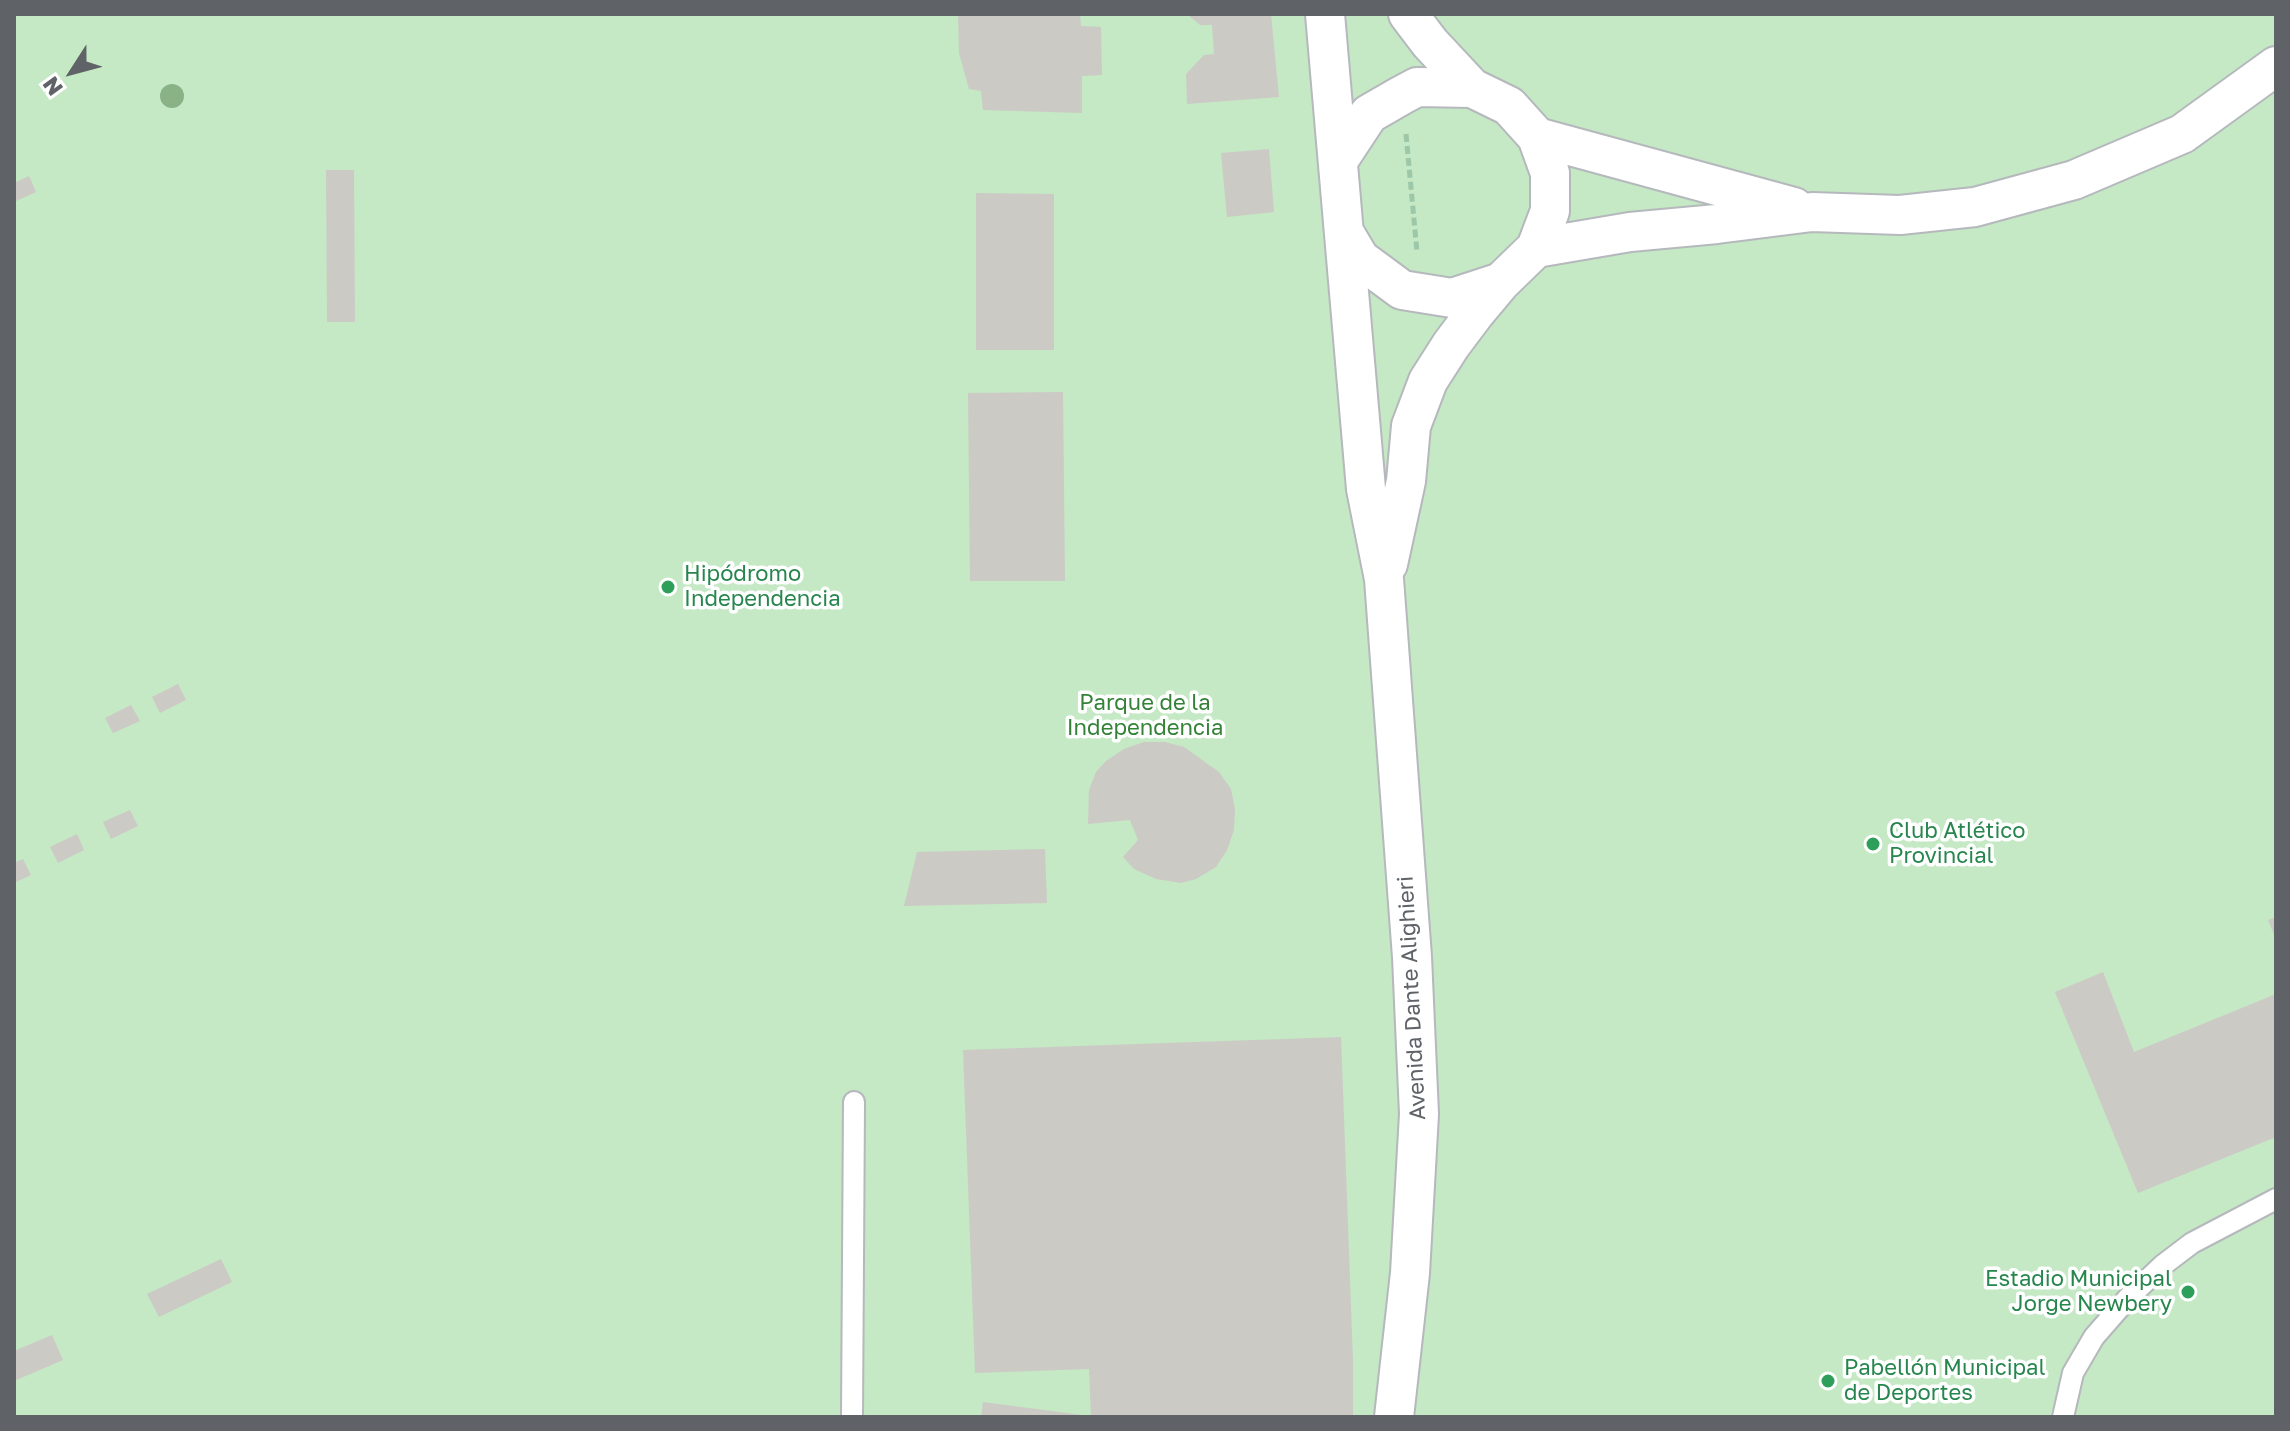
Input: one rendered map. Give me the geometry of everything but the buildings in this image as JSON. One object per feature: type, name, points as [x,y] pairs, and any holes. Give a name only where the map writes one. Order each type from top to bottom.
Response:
[{"type":"street","points":[[1325,14],[1344,232],[1360,259],[1402,290],[1452,298],[1501,282],[1536,248],[1550,211],[1550,173],[1537,137],[1509,106],[1472,88],[1408,14]]},
{"type":"street","points":[[1536,248],[1630,232],[1812,212],[1900,215],[1975,207],[2074,180],[2182,134],[2276,66]]},
{"type":"street","points":[[1338,161],[1369,114],[1409,91],[1417,87],[1472,88]]},
{"type":"street","points":[[1537,137],[1812,212]]},
{"type":"street","name":"Avenida Dante Alighieri","points":[[1344,232],[1366,489],[1384,579],[1412,957],[1419,1114],[1410,1273],[1394,1417]]},
{"type":"street","name":"Avenida Dante Alighieri","points":[[1384,579],[1406,481],[1411,426],[1428,381],[1451,345],[1501,282]]},
{"type":"lane","points":[[852,1417],[854,1102]]},
{"type":"lane","points":[[2063,1417],[2073,1373],[2094,1337],[2128,1298],[2192,1243],[2276,1199]]},
{"type":"path","points":[[1405,125],[1419,264]]},
{"type":"green space","name":"Parque de la Independencia","points":[[14,14],[2276,14],[2276,1417],[14,1417]]},
{"type":"place","name":"Hipódromo Independencia","points":[[668,587]]},
{"type":"place","name":"Club Atlético Provincial","points":[[1873,844]]},
{"type":"place","name":"Estadio Municipal Jorge Newbery","points":[[2188,1292]]},
{"type":"place","name":"Pabellón Municipal de Deportes","points":[[1828,1381]]}]
